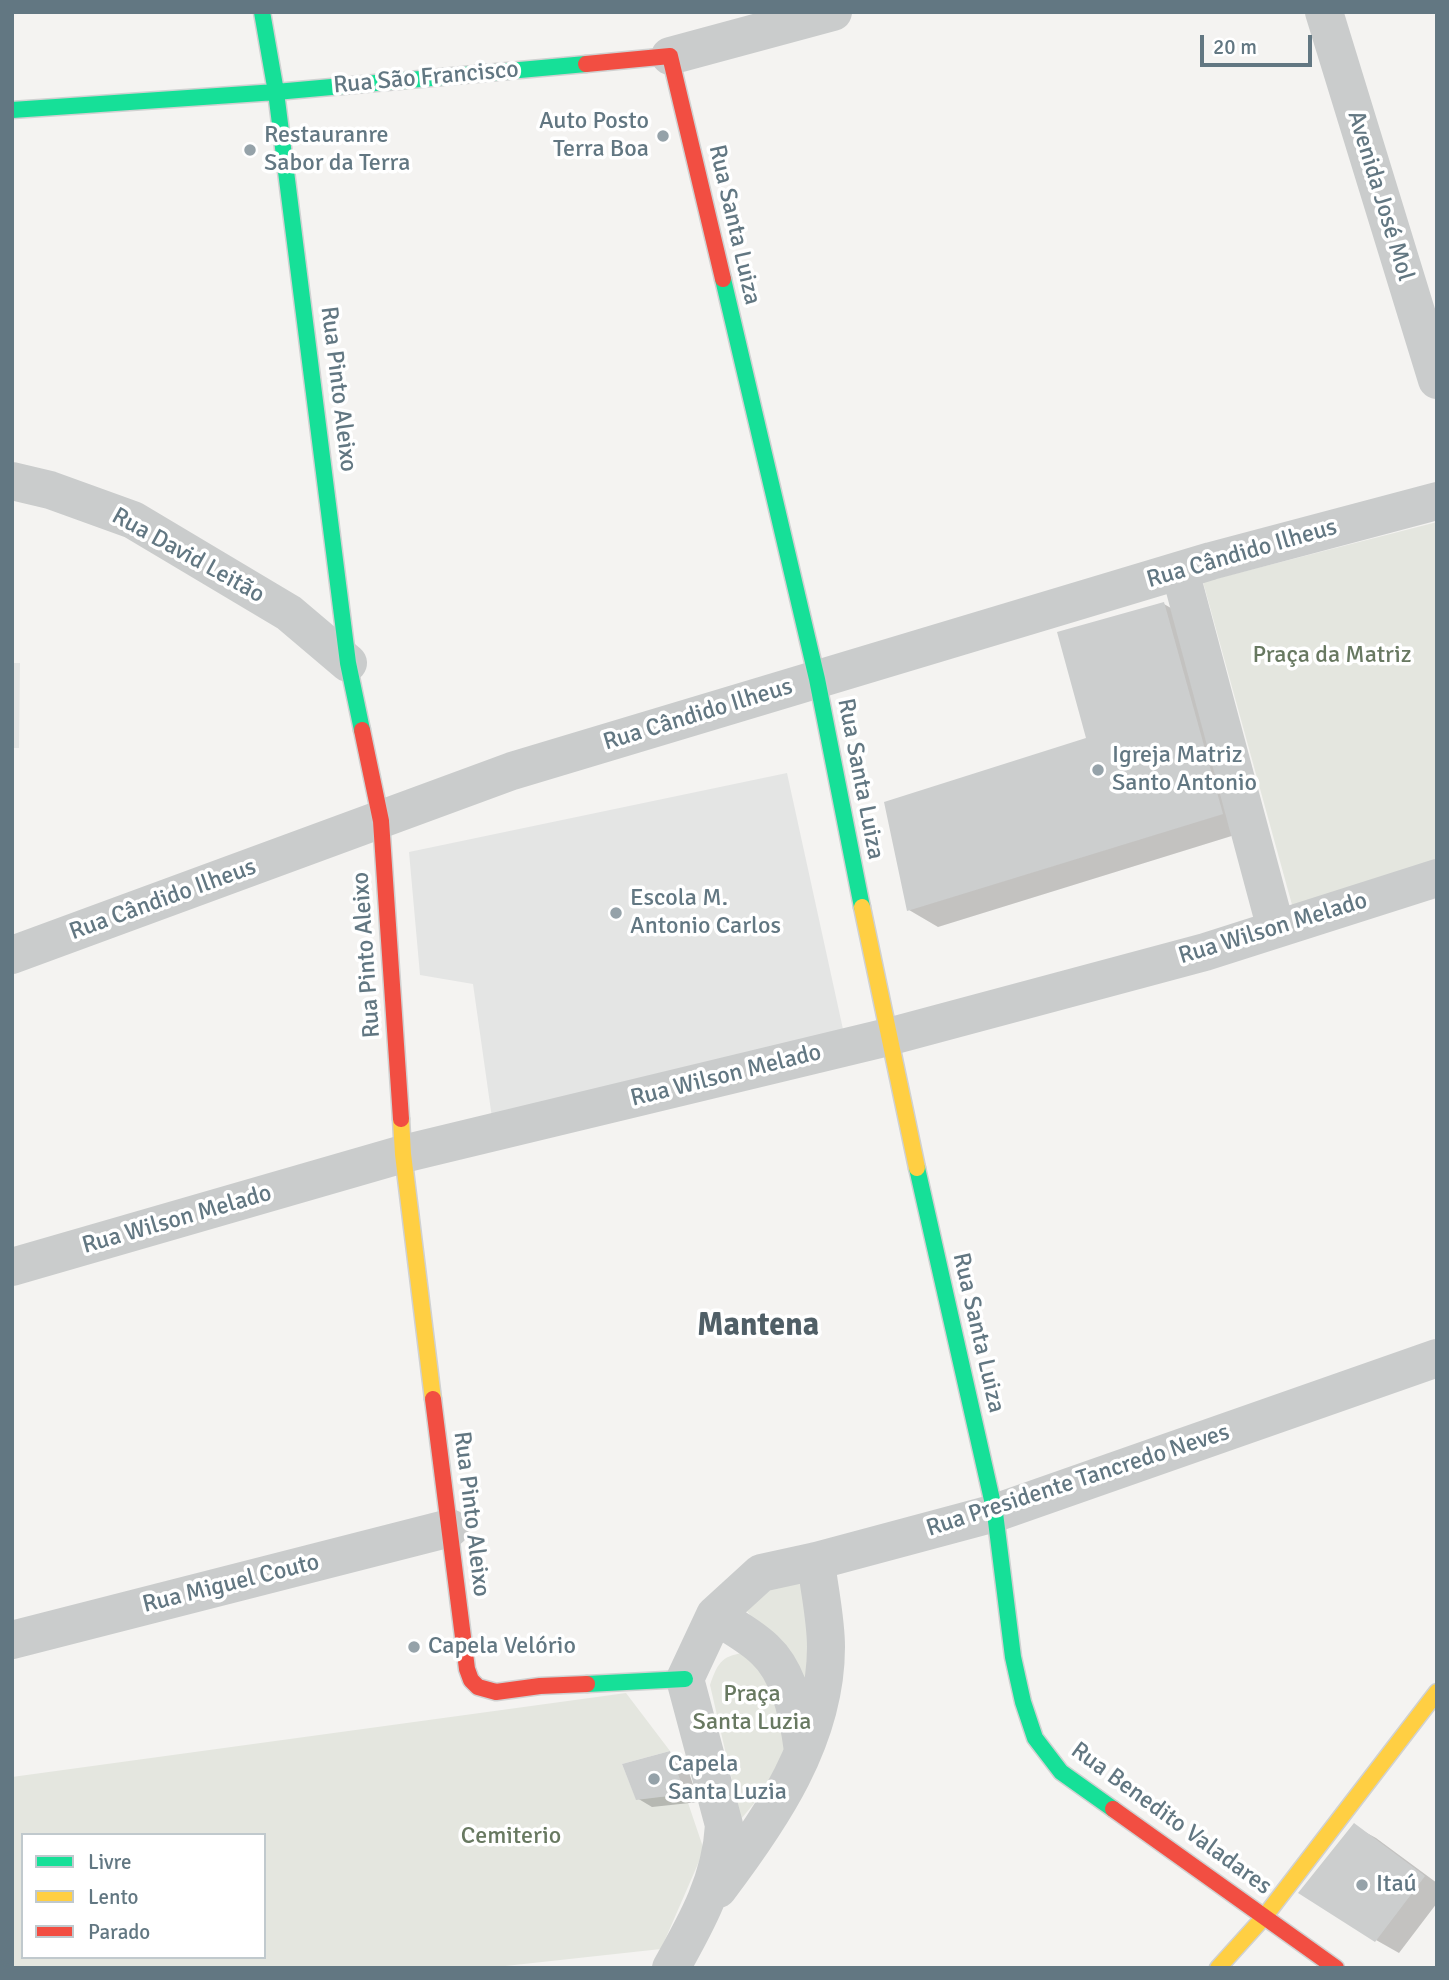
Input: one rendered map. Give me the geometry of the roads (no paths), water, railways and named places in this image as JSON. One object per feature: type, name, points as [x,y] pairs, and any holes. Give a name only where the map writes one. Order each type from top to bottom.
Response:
[{"type":"main road","name":"Rua Pinto Aleixo","points":[[262,12],[276,92],[348,663],[381,821],[403,1154],[467,1669],[471,1681],[496,1692],[540,1686],[685,1679]]},
{"type":"main road","name":"Rua São Francisco","points":[[12,110],[276,92],[670,56]]},
{"type":"main road","name":"Rua Santa Luiza","points":[[670,56],[817,679],[888,1037],[995,1513]]},
{"type":"main road","name":"Rua Benedito Valadares","points":[[995,1513],[1013,1657],[1034,1738],[1061,1772],[1336,1968]]},
{"type":"main road","points":[[1218,1968],[1265,1916],[1437,1692]]},
{"type":"street","name":"Rua São Francisco","points":[[670,56],[833,12]]},
{"type":"street","name":"Avenida José Mol","points":[[1324,12],[1437,380]]},
{"type":"street","name":"Rua David Leitão","points":[[12,481],[50,490],[133,520],[289,612],[348,663]]},
{"type":"street","name":"Rua Cândido Ilheus","points":[[12,955],[512,771],[1180,570],[1437,501]]},
{"type":"street","points":[[1180,570],[1276,929]]},
{"type":"street","name":"Rua Wilson Melado","points":[[12,1267],[403,1154],[888,1037],[1205,952],[1437,878]]},
{"type":"street","name":"Rua Presidente Tancredo Neves","points":[[685,1679],[715,1615],[761,1573],[995,1513],[1435,1361]]},
{"type":"street","name":"Rua Miguel Couto","points":[[12,1640],[450,1528]]},
{"type":"street","points":[[671,1968],[704,1908],[758,1833],[803,1751],[817,1715],[826,1647],[816,1561]]},
{"type":"street","points":[[715,1615],[766,1650],[791,1696],[799,1722],[803,1751]]},
{"type":"street","points":[[685,1679],[724,1825],[723,1848],[704,1908]]},
{"type":"place","name":"Auto Posto Terra Boa","points":[[663,136]]},
{"type":"place","name":"Restauranre Sabor da Terra","points":[[250,150]]},
{"type":"place","name":"Igreja Matriz Santo Antonio","points":[[1098,770]]},
{"type":"place","name":"Escola M. Antonio Carlos","points":[[616,913]]},
{"type":"place","name":"Capela Velório","points":[[414,1647]]},
{"type":"place","name":"Capela Santa Luzia","points":[[654,1779]]},
{"type":"place","name":"Itaú","points":[[1362,1885]]},
{"type":"district","name":"Mantena","points":[[758,1327]]},
{"type":"park label","name":"Praça da Matriz","points":[[1332,656]]},
{"type":"park label","name":"Praça Santa Luzia","points":[[752,1709]]},
{"type":"park label","name":"Cemiterio","points":[[511,1837]]}]
